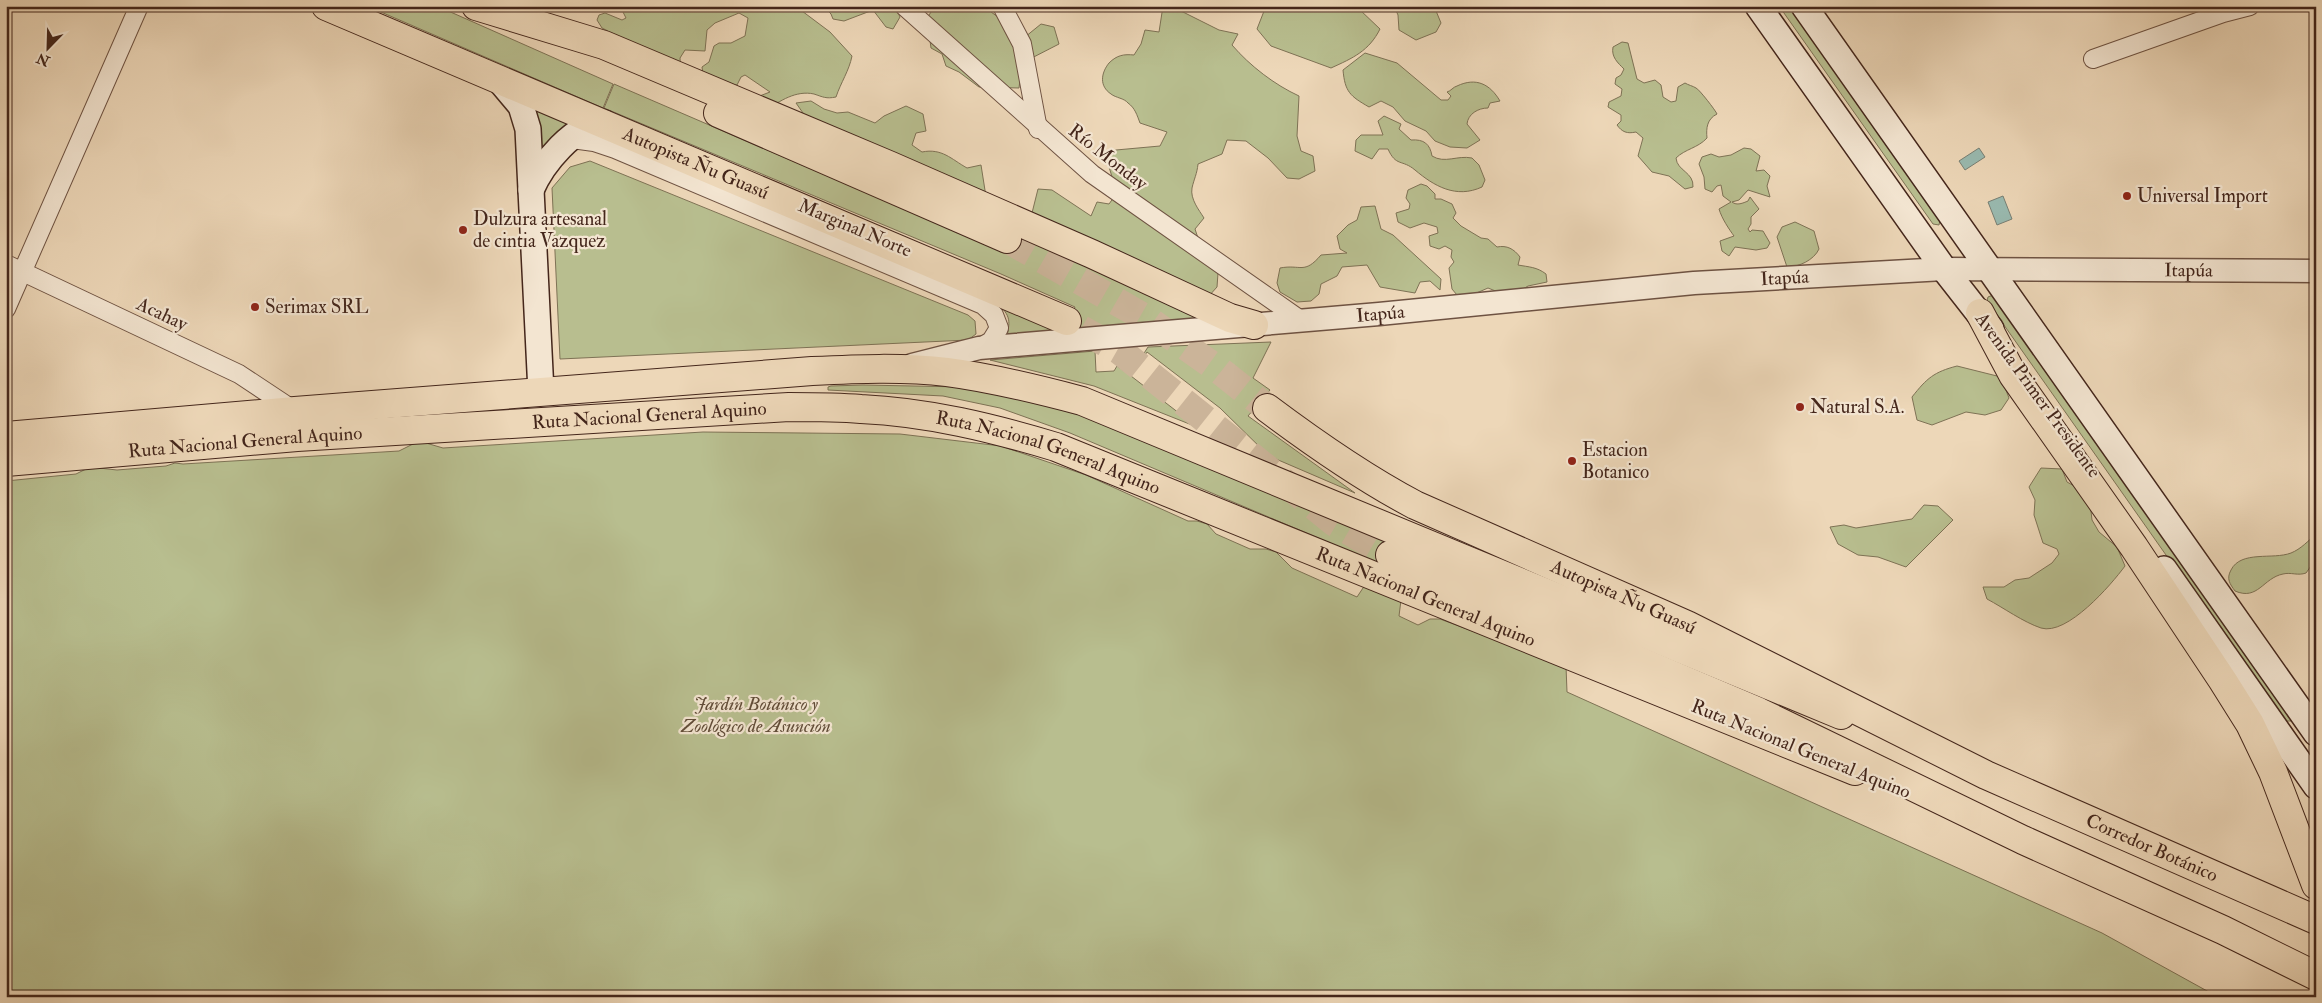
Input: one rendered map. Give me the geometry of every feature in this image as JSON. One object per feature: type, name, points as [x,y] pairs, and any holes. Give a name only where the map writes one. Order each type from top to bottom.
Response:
[{"type":"highway","name":"Autopista Ñu Guasú","points":[[326,6],[1067,321]]},
{"type":"highway","points":[[475,6],[1007,239]]},
{"type":"highway","points":[[475,6],[604,45],[891,166],[1092,254],[1230,318],[1254,325]]},
{"type":"highway","points":[[1980,314],[2013,375],[2151,571],[2250,724],[2273,772],[2316,885]]},
{"type":"highway","name":"Ruta Nacional General Aquino","points":[[6,436],[295,411],[812,371],[893,369],[945,372],[991,379],[1082,401],[1986,775]]},
{"type":"highway","name":"Ruta Nacional General Aquino","points":[[6,462],[297,437],[789,407],[862,409],[931,417],[1009,433],[1056,448],[2023,840]]},
{"type":"highway","name":"Autopista Ñu Guasú","points":[[1267,408],[1333,458],[1392,493],[1687,624],[1986,775]]},
{"type":"highway","points":[[1390,555],[1759,712],[2023,840],[2223,930],[2316,976]]},
{"type":"highway","name":"Corredor Botánico","points":[[1986,775],[2309,914]]},
{"type":"main road","name":"Avenida Primer Presidente","points":[[1758,6],[1944,269],[1980,314],[2127,517],[2316,786]]},
{"type":"main road","name":"Avenida Primer Presidente","points":[[1804,6],[2316,733]]},
{"type":"main road","points":[[500,81],[521,106],[528,129],[541,392]]},
{"type":"main road","points":[[531,190],[545,164],[556,150],[594,124],[604,124]]},
{"type":"street","points":[[6,309],[14,268],[139,6]]},
{"type":"street","name":"Río Monday","points":[[904,6],[1038,128],[1092,174],[1302,321]]},
{"type":"street","points":[[1002,6],[1022,44],[1038,128]]},
{"type":"street","points":[[2093,59],[2222,10],[2250,6]]},
{"type":"street","name":"Marginal Norte","points":[[572,139],[594,142],[615,149],[983,305],[994,315],[998,328],[992,341],[979,348]]},
{"type":"street","name":"Acahay","points":[[14,268],[239,374],[295,411]]},
{"type":"street","name":"Itapúa","points":[[893,369],[979,348],[1302,321],[1694,283],[1944,269],[2316,271]]},
{"type":"green space","points":[[367,6],[437,6],[613,84],[603,108]]},
{"type":"green space","points":[[624,6],[798,8],[830,32],[852,56],[836,97],[827,98],[807,93],[795,95],[766,110],[757,97],[770,92],[745,75],[741,77],[737,85],[718,88],[704,81],[702,67],[709,62],[714,46],[719,43],[731,43],[745,36],[748,18],[739,13],[715,23],[707,30],[705,51],[685,50],[680,58],[681,76],[619,49],[608,31],[602,28],[597,20],[599,15],[605,13],[622,20],[626,18],[622,10]]},
{"type":"green space","points":[[823,6],[895,6],[900,17],[893,29],[886,27],[873,10],[844,21],[833,19]]},
{"type":"green space","points":[[935,6],[983,6],[1025,37],[1041,24],[1054,27],[1059,44],[1022,63],[1019,88],[979,87],[959,72],[946,66],[942,54],[931,48],[927,18]]},
{"type":"green space","points":[[1163,6],[1175,8],[1219,30],[1238,34],[1232,45],[1239,53],[1272,81],[1299,96],[1297,136],[1301,151],[1313,156],[1315,171],[1299,179],[1287,178],[1268,158],[1246,141],[1227,140],[1222,154],[1198,164],[1192,196],[1204,218],[1195,229],[1203,253],[1218,273],[1217,287],[1208,297],[1030,221],[1038,189],[1052,190],[1091,216],[1097,202],[1109,204],[1117,193],[1105,154],[1116,150],[1160,146],[1167,132],[1140,123],[1132,107],[1124,100],[1107,91],[1102,79],[1104,71],[1112,60],[1121,56],[1134,55],[1141,44],[1145,30],[1159,32]]},
{"type":"green space","points":[[1266,6],[1353,6],[1359,9],[1380,29],[1371,43],[1360,53],[1331,68],[1271,46],[1257,29]]},
{"type":"green space","points":[[1394,6],[1434,6],[1441,23],[1436,32],[1416,40],[1399,30],[1398,15]]},
{"type":"green space","points":[[1779,6],[1789,6],[1940,220],[1939,225],[1933,224]]},
{"type":"green space","points":[[1622,42],[1628,43],[1637,79],[1644,83],[1655,80],[1661,85],[1663,97],[1671,102],[1676,101],[1678,87],[1685,83],[1698,89],[1717,114],[1711,118],[1708,124],[1707,138],[1676,158],[1679,166],[1691,178],[1693,187],[1685,189],[1669,176],[1652,172],[1638,156],[1643,138],[1636,132],[1627,133],[1621,129],[1617,125],[1621,121],[1621,115],[1608,107],[1609,102],[1621,96],[1622,89],[1615,84],[1616,78],[1621,75],[1624,69],[1615,60],[1613,47]]},
{"type":"green space","points":[[1365,53],[1397,63],[1441,100],[1448,100],[1451,96],[1447,92],[1464,83],[1476,82],[1487,86],[1500,101],[1490,103],[1488,108],[1474,112],[1469,117],[1467,124],[1480,140],[1467,148],[1450,147],[1435,141],[1426,131],[1405,121],[1393,107],[1381,101],[1369,107],[1357,100],[1345,84],[1343,70]]},
{"type":"green space","points":[[614,84],[1011,255],[1022,230],[1215,323],[1007,341],[1009,320],[1001,307],[1063,334],[1075,307],[1001,274],[604,108]]},
{"type":"green space","points":[[811,101],[824,109],[837,113],[848,112],[875,123],[884,116],[906,106],[923,114],[926,131],[916,133],[912,145],[922,152],[941,153],[967,168],[981,165],[987,203],[803,121],[803,113],[796,103]]},
{"type":"green space","points":[[530,108],[570,122],[539,154]]},
{"type":"green space","points":[[1384,116],[1401,124],[1399,129],[1411,140],[1419,140],[1426,143],[1430,148],[1432,156],[1442,159],[1472,158],[1479,165],[1485,180],[1482,187],[1463,192],[1446,189],[1397,161],[1388,149],[1379,149],[1372,159],[1355,151],[1356,140],[1361,135],[1383,135],[1378,121]]},
{"type":"green space","points":[[1744,148],[1751,149],[1760,156],[1756,171],[1764,170],[1770,176],[1767,186],[1770,197],[1748,190],[1739,200],[1732,202],[1736,204],[1742,203],[1748,201],[1750,197],[1759,209],[1751,217],[1751,224],[1748,229],[1750,232],[1752,230],[1763,231],[1770,243],[1767,248],[1756,250],[1735,247],[1729,256],[1722,251],[1720,241],[1734,236],[1719,209],[1731,202],[1723,196],[1721,185],[1717,186],[1712,192],[1705,189],[1704,177],[1699,164],[1702,157],[1711,154],[1719,157],[1731,155]]},
{"type":"green space","points":[[590,161],[968,315],[975,321],[976,334],[968,340],[560,359],[552,188],[570,167]]},
{"type":"green space","points":[[1421,184],[1427,186],[1435,194],[1435,199],[1441,199],[1452,204],[1456,213],[1453,218],[1461,226],[1481,238],[1488,239],[1497,247],[1507,247],[1513,250],[1520,257],[1518,265],[1543,272],[1546,274],[1547,282],[1528,286],[1518,292],[1498,292],[1488,288],[1472,295],[1457,295],[1452,289],[1449,268],[1454,262],[1451,257],[1452,250],[1445,246],[1439,249],[1430,246],[1429,236],[1438,233],[1437,227],[1424,223],[1410,228],[1398,222],[1396,213],[1409,209],[1410,204],[1406,198],[1408,190]]},
{"type":"green space","points":[[1375,206],[1381,229],[1393,235],[1441,279],[1440,290],[1430,281],[1420,282],[1415,293],[1380,287],[1367,265],[1342,267],[1337,276],[1321,284],[1319,294],[1311,301],[1297,302],[1280,292],[1277,283],[1280,268],[1302,268],[1310,265],[1321,255],[1347,253],[1340,249],[1337,236],[1348,225],[1357,220],[1361,207]]},
{"type":"green space","points":[[1795,222],[1814,231],[1819,249],[1806,262],[1787,267],[1777,237],[1782,227]]},
{"type":"green space","points":[[1993,295],[2292,718],[2291,721],[2283,721],[1987,301],[1988,297]]},
{"type":"green space","points":[[1271,342],[1253,378],[1270,390],[1248,416],[1355,493],[1269,456],[1220,408],[1147,352],[1131,376],[1197,427],[1094,386],[990,360],[1095,351],[1096,372],[1114,371],[1117,366],[1130,375],[1148,347]]},
{"type":"green space","points":[[1957,366],[2001,377],[2009,398],[2001,410],[1985,415],[1966,412],[1932,425],[1917,420],[1912,397],[1932,377]]},
{"type":"green space","points":[[831,386],[964,387],[1059,406],[1395,542],[1382,565],[1070,433],[1000,408],[943,396],[828,390],[828,387]]},
{"type":"green space","name":"Jardín Botánico y Zoológico de Asunción","points":[[703,432],[900,434],[1001,446],[1086,475],[1188,521],[1207,524],[1216,534],[1250,549],[1266,549],[1276,552],[1292,568],[1357,597],[1365,585],[1401,600],[1399,616],[1418,625],[1430,619],[1440,619],[1566,666],[1567,692],[2102,933],[2218,997],[6,997],[6,481],[76,474],[90,467],[117,470],[166,466],[175,463],[399,451],[419,441],[443,448]]},
{"type":"green space","points":[[2041,468],[2062,469],[2067,482],[2089,494],[2092,520],[2099,532],[2117,547],[2125,566],[2110,585],[2087,607],[2075,617],[2052,628],[2041,628],[2020,619],[1987,599],[1983,587],[2004,587],[2015,580],[2029,578],[2052,563],[2059,554],[2057,549],[2043,543],[2034,515],[2035,500],[2029,487]]},
{"type":"green space","points":[[1924,505],[1938,506],[1953,520],[1906,567],[1878,557],[1858,555],[1838,544],[1830,527],[1844,525],[1856,528],[1912,519]]},
{"type":"green space","points":[[2316,534],[2316,559],[2306,573],[2276,576],[2255,591],[2249,593],[2235,591],[2229,579],[2231,570],[2236,564],[2250,558],[2291,553]]},
{"type":"water","points":[[1979,148],[1985,157],[1965,170],[1959,161]]},
{"type":"water","points":[[2003,196],[2012,219],[1997,225],[1988,202]]},
{"type":"tunnel","points":[[1007,239],[1147,319],[1219,370],[1267,408]]},
{"type":"tunnel","points":[[1081,329],[1120,351],[1335,523],[1390,555]]},
{"type":"place","name":"Universal Import","points":[[2127,196]]},
{"type":"place","name":"Dulzura artesanal de cintia Vazquez","points":[[463,230]]},
{"type":"place","name":"Serimax SRL","points":[[255,307]]},
{"type":"place","name":"Natural S.A.","points":[[1800,407]]},
{"type":"place","name":"Estacion Botanico","points":[[1572,461]]}]
